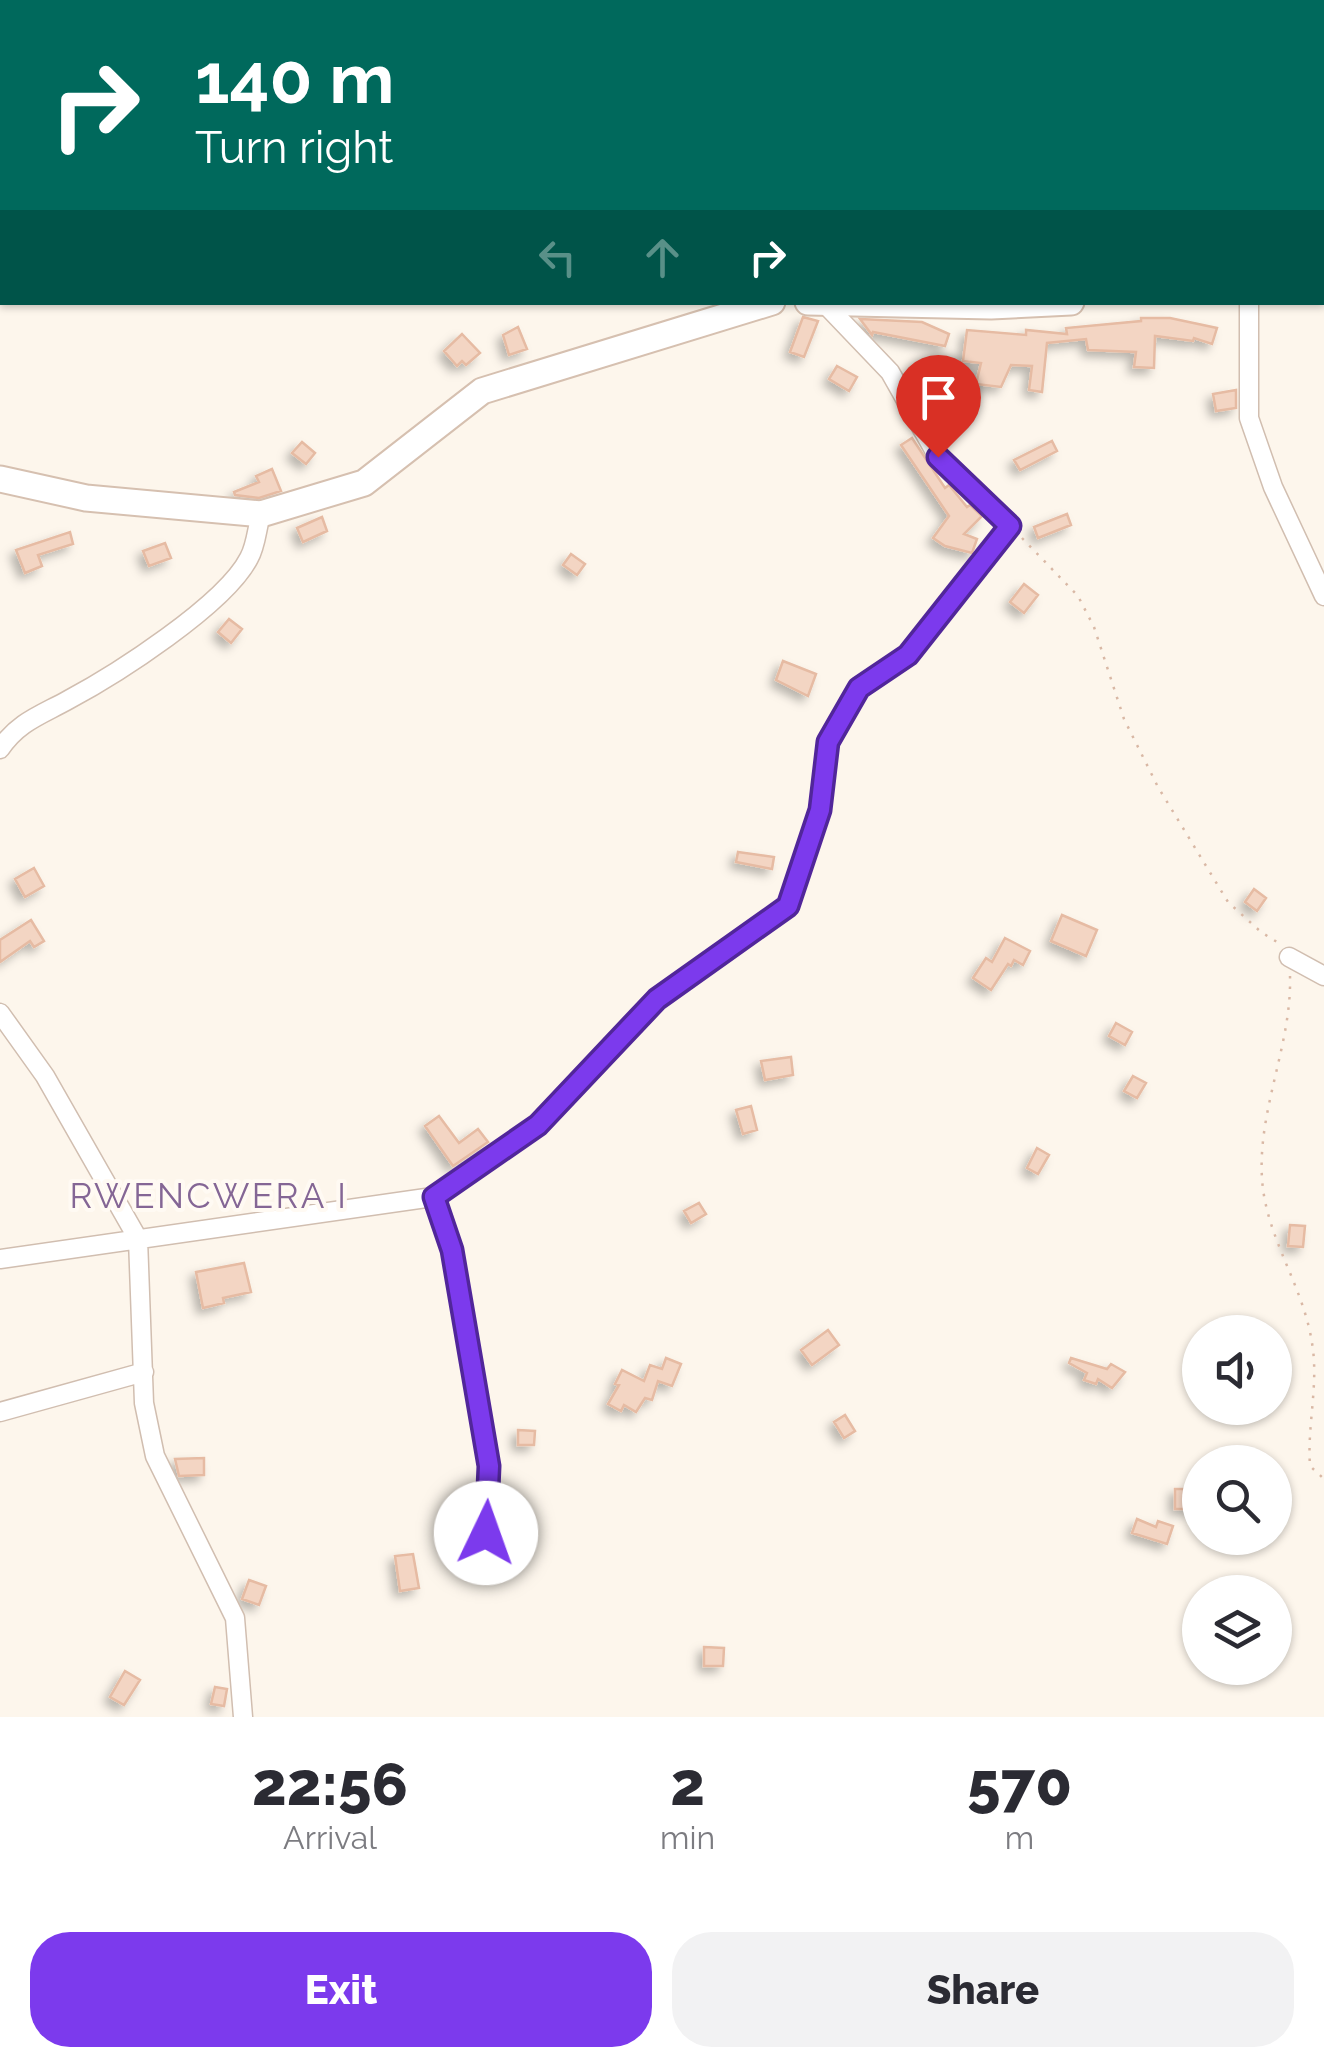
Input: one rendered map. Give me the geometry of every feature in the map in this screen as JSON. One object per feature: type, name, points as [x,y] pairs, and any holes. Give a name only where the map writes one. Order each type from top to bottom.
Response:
[{"type":"street","points":[[0,479],[86,498],[261,514],[364,483],[482,391],[762,305]]},
{"type":"street","points":[[0,1259],[434,1197],[538,1125],[657,999],[788,906],[820,810],[828,742],[859,688],[908,655],[1010,526],[938,457],[890,372],[818,305]]},
{"type":"street","points":[[1249,305],[1249,418],[1273,487],[1324,596]]},
{"type":"street","points":[[0,749],[33,716],[135,660],[202,608],[252,554],[261,514]]},
{"type":"street","points":[[1289,957],[1324,976]]},
{"type":"street","points":[[0,1013],[45,1076],[138,1239],[144,1403],[155,1456],[234,1618],[244,1717]]},
{"type":"street","points":[[434,1197],[452,1250],[489,1466],[486,1533]]},
{"type":"street","points":[[0,1412],[144,1372]]},
{"type":"path","points":[[1010,526],[1078,596],[1094,627],[1124,719],[1158,787],[1228,902],[1261,932],[1281,944],[1289,957],[1289,1018],[1268,1105],[1262,1155],[1263,1189],[1274,1236],[1306,1314],[1313,1344],[1310,1466],[1324,1479]]},
{"type":"building","points":[[803,317],[818,321],[804,357],[790,352]]},
{"type":"building","points":[[1170,318],[1217,328],[1212,344],[1194,338],[1193,341],[1155,336],[1154,368],[1134,367],[1136,352],[1088,350],[1086,339],[1047,343],[1042,392],[1029,390],[1032,366],[1011,365],[1001,387],[976,384],[981,363],[963,361],[967,330],[1067,334],[1066,328]]},
{"type":"building","points":[[860,319],[922,322],[949,334],[945,346],[873,332],[872,335]]},
{"type":"building","points":[[518,327],[527,349],[509,355],[503,335]]},
{"type":"building","points":[[462,334],[480,353],[466,365],[462,361],[457,366],[444,351]]},
{"type":"building","points":[[837,366],[857,377],[849,391],[829,379]]},
{"type":"building","points":[[934,370],[948,376],[934,409],[920,399]]},
{"type":"building","points":[[1236,390],[1236,408],[1216,411],[1213,394]]},
{"type":"building","points":[[912,438],[945,488],[949,485],[967,507],[970,505],[982,516],[964,534],[977,539],[972,553],[945,546],[933,538],[949,516],[901,445]]},
{"type":"building","points":[[1052,441],[1057,451],[1020,470],[1014,460]]},
{"type":"building","points":[[302,442],[315,453],[306,464],[292,453]]},
{"type":"building","points":[[272,469],[281,491],[259,498],[235,495],[234,492],[259,482],[256,476]]},
{"type":"building","points":[[1067,514],[1071,525],[1038,538],[1034,527]]},
{"type":"building","points":[[322,517],[327,531],[303,542],[297,528]]},
{"type":"building","points":[[70,532],[73,544],[38,555],[42,566],[25,573],[16,550]]},
{"type":"building","points":[[165,543],[171,558],[149,566],[143,551]]},
{"type":"building","points":[[571,554],[585,564],[577,575],[563,565]]},
{"type":"building","points":[[1024,584],[1038,595],[1024,613],[1010,602]]},
{"type":"building","points":[[229,619],[242,629],[231,643],[218,632]]},
{"type":"building","points":[[783,661],[816,674],[808,696],[776,680]]},
{"type":"building","points":[[738,852],[774,857],[772,869],[736,862]]},
{"type":"building","points":[[34,868],[44,886],[25,897],[15,879]]},
{"type":"building","points":[[1254,889],[1266,898],[1257,911],[1245,902]]},
{"type":"building","points":[[1062,915],[1097,930],[1086,956],[1051,941]]},
{"type":"building","points":[[31,920],[44,941],[34,947],[30,941],[0,962],[0,940]]},
{"type":"building","points":[[1005,938],[1030,951],[1023,965],[1014,960],[1011,966],[1008,964],[991,990],[973,978],[986,958],[992,962]]},
{"type":"building","points":[[1116,1023],[1132,1032],[1125,1045],[1109,1036]]},
{"type":"building","points":[[791,1057],[793,1075],[765,1080],[761,1061]]},
{"type":"building","points":[[1133,1076],[1146,1083],[1137,1098],[1124,1091]]},
{"type":"building","points":[[751,1106],[757,1130],[743,1134],[736,1110]]},
{"type":"building","points":[[439,1116],[459,1143],[478,1129],[488,1142],[453,1166],[425,1126]]},
{"type":"building","points":[[1037,1148],[1049,1155],[1038,1174],[1027,1168]]},
{"type":"building","points":[[699,1203],[706,1214],[691,1223],[684,1211]]},
{"type":"building","points":[[1290,1225],[1305,1226],[1303,1247],[1288,1246]]},
{"type":"building","points":[[244,1263],[251,1292],[223,1298],[224,1303],[203,1308],[196,1272]]},
{"type":"building","points":[[828,1330],[839,1345],[812,1365],[801,1350]]},
{"type":"building","points":[[666,1358],[681,1364],[672,1386],[658,1381],[652,1400],[645,1398],[636,1412],[624,1405],[621,1411],[608,1404],[622,1370],[644,1381],[650,1365],[662,1369]]},
{"type":"building","points":[[1071,1358],[1107,1369],[1111,1364],[1125,1372],[1112,1388],[1098,1379],[1096,1384],[1084,1380],[1087,1373],[1069,1363]]},
{"type":"building","points":[[845,1415],[855,1431],[844,1438],[834,1422]]},
{"type":"building","points":[[518,1430],[535,1431],[534,1445],[518,1445]]},
{"type":"building","points":[[204,1458],[204,1475],[179,1476],[175,1459]]},
{"type":"building","points":[[1175,1489],[1182,1489],[1182,1509],[1175,1509]]},
{"type":"building","points":[[1137,1519],[1156,1527],[1158,1521],[1173,1526],[1167,1544],[1132,1533]]},
{"type":"building","points":[[413,1554],[419,1588],[400,1591],[395,1556]]},
{"type":"building","points":[[249,1580],[266,1586],[259,1605],[242,1599]]},
{"type":"building","points":[[704,1647],[724,1648],[723,1666],[704,1666]]},
{"type":"building","points":[[125,1671],[140,1680],[124,1705],[110,1697]]},
{"type":"building","points":[[215,1687],[227,1689],[224,1706],[211,1704]]},
{"type":"district","name":"RWENCWERA I","points":[[209,1195]]},
{"type":"route","points":[[486,1533],[489,1466],[452,1250],[434,1197],[538,1125],[657,999],[788,906],[820,810],[828,742],[859,688],[908,655],[1010,526],[938,457]]}]
